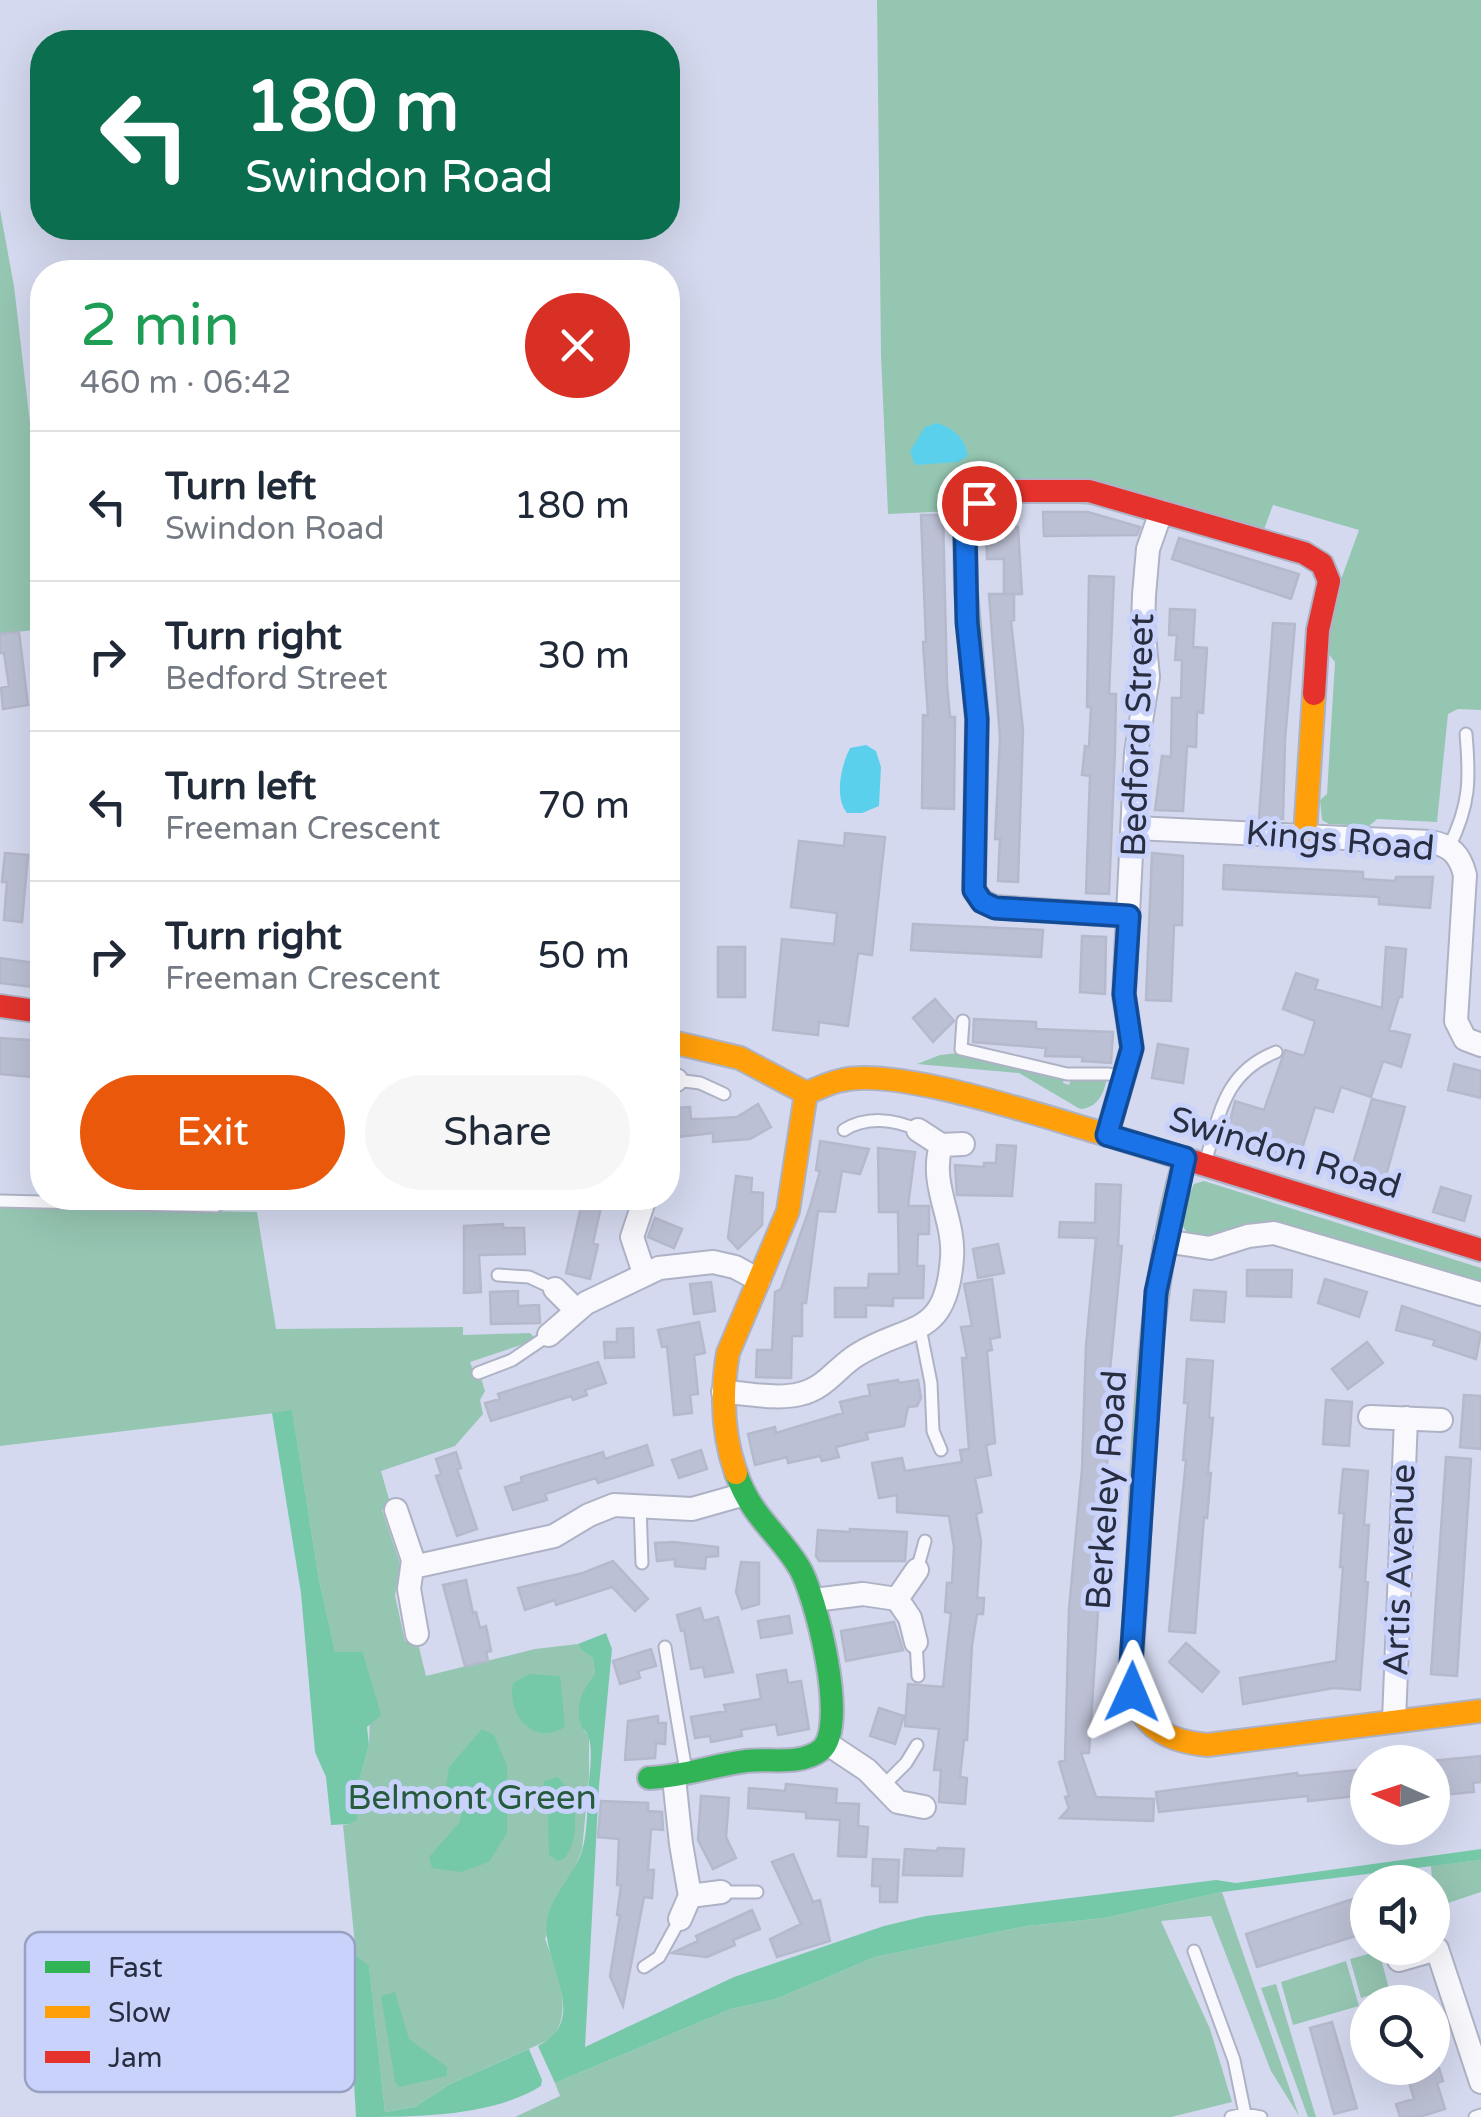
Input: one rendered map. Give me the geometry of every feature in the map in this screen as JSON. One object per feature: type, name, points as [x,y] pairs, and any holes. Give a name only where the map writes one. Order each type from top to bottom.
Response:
[{"type":"street","points":[[1129,916],[995,908],[982,902],[974,890],[977,719],[967,622],[965,529],[971,510],[979,503],[997,495],[1033,489],[1089,491],[1304,553],[1322,564],[1328,575],[1318,630],[1305,835]]},
{"type":"street","name":"Bedford Street","points":[[1107,1135],[1132,1048],[1124,994],[1136,753],[1148,677],[1142,625],[1148,550],[1160,512]]},
{"type":"street","name":"Kings Road","points":[[1135,828],[1430,842],[1449,847],[1462,861],[1464,875],[1456,1021],[1465,1039],[1481,1045]]},
{"type":"street","points":[[0,1006],[30,1010]]},
{"type":"street","points":[[680,1044],[740,1058],[806,1093],[787,1214],[730,1341],[723,1392],[726,1435],[745,1494],[760,1520],[799,1567],[814,1600],[832,1709],[828,1744]]},
{"type":"street","name":"Swindon Road","points":[[806,1093],[844,1079],[884,1079],[942,1090],[1195,1161],[1481,1250]]},
{"type":"street","points":[[723,1392],[778,1396],[819,1388],[857,1356],[920,1328],[934,1315],[944,1296],[952,1260],[950,1225],[937,1175],[952,1144],[918,1130]]},
{"type":"street","name":"Berkeley Road","points":[[1195,1161],[1165,1241],[1156,1292],[1130,1677],[1135,1706],[1158,1732],[1174,1741],[1194,1744],[1481,1711]]},
{"type":"street","points":[[642,1210],[632,1237],[644,1273]]},
{"type":"street","points":[[1165,1241],[1210,1248],[1274,1232],[1481,1294]]},
{"type":"street","points":[[550,1335],[576,1310],[644,1273],[688,1262],[712,1262],[758,1280]]},
{"type":"street","points":[[555,1289],[576,1310]]},
{"type":"street","name":"Artis Avenue","points":[[1370,1417],[1441,1420]]},
{"type":"street","name":"Artis Avenue","points":[[1394,1721],[1406,1418]]},
{"type":"street","points":[[413,1567],[554,1536],[600,1510],[621,1504],[692,1509],[745,1494]]},
{"type":"street","points":[[396,1510],[413,1567],[410,1598],[417,1634]]},
{"type":"street","points":[[898,1599],[918,1570]]},
{"type":"street","points":[[814,1600],[862,1594],[898,1599],[910,1618],[916,1642]]},
{"type":"street","points":[[649,1778],[681,1777],[748,1761],[805,1756],[828,1744]]},
{"type":"street","points":[[828,1744],[856,1762],[898,1802],[924,1807]]},
{"type":"street","points":[[680,1919],[690,1896],[681,1844],[681,1777]]},
{"type":"street","points":[[690,1896],[721,1892]]},
{"type":"street","points":[[1443,1965],[1480,2073]]},
{"type":"lane","points":[[1449,847],[1463,818],[1470,785],[1466,734]]},
{"type":"lane","points":[[963,1022],[961,1049],[1067,1074],[1125,1078]]},
{"type":"lane","points":[[1195,1161],[1227,1092],[1258,1059],[1276,1052]]},
{"type":"lane","points":[[680,1081],[689,1080],[724,1094]]},
{"type":"lane","points":[[844,1130],[871,1121],[898,1122],[918,1130]]},
{"type":"lane","points":[[0,1202],[30,1203]]},
{"type":"lane","points":[[498,1276],[529,1277],[555,1289]]},
{"type":"lane","points":[[920,1328],[931,1383],[933,1430],[941,1450]]},
{"type":"lane","points":[[478,1373],[512,1360],[550,1335]]},
{"type":"lane","points":[[640,1505],[642,1563]]},
{"type":"lane","points":[[918,1570],[925,1541]]},
{"type":"lane","points":[[916,1642],[918,1676]]},
{"type":"lane","points":[[666,1647],[681,1777]]},
{"type":"lane","points":[[882,1786],[906,1763],[917,1744]]},
{"type":"lane","points":[[721,1892],[757,1892]]},
{"type":"lane","points":[[644,1967],[659,1957],[680,1919]]},
{"type":"lane","points":[[1194,1951],[1234,2060],[1245,2114]]},
{"type":"lane","points":[[1231,2117],[1261,2117]]},
{"type":"green space","points":[[877,0],[1481,0],[1481,710],[1458,709],[1448,714],[1437,822],[1377,819],[1369,826],[1329,824],[1322,820],[1320,800],[1327,794],[1335,662],[1327,652],[1331,607],[1359,530],[1273,505],[1263,532],[1188,510],[964,498],[953,511],[888,514],[881,355]]},
{"type":"green space","points":[[0,210],[14,286],[30,423],[30,630],[0,634]]},
{"type":"green space","points":[[959,1053],[1064,1079],[1063,1083],[1069,1085],[1071,1080],[1107,1078],[1099,1099],[1080,1109],[1019,1073],[917,1064]]},
{"type":"green space","points":[[1204,1181],[1481,1268],[1481,1287],[1295,1230],[1220,1239],[1194,1237],[1179,1218],[1194,1184]]},
{"type":"green space","name":"Belmont Green","points":[[0,1207],[257,1212],[276,1329],[463,1327],[463,1335],[530,1333],[534,1337],[527,1343],[470,1362],[485,1391],[480,1400],[483,1414],[455,1446],[381,1471],[391,1506],[382,1510],[400,1563],[395,1596],[405,1641],[417,1639],[426,1676],[535,1649],[578,1644],[593,1658],[595,1674],[580,1725],[589,1737],[582,1850],[545,1939],[563,2003],[558,2028],[551,2039],[450,2084],[415,2107],[385,2112],[369,1967],[356,1955],[343,1825],[357,1814],[357,1788],[369,1745],[371,1681],[363,1652],[335,1653],[292,1411],[0,1446]]},
{"type":"green space","points":[[292,1410],[319,1580],[335,1652],[363,1652],[381,1715],[367,1727],[369,1745],[357,1788],[357,1820],[349,1824],[331,1825],[326,1777],[315,1752],[301,1593],[272,1413]]},
{"type":"green space","points":[[606,1633],[612,1649],[599,1786],[585,2047],[734,1977],[884,1926],[926,1916],[1350,1867],[1350,1876],[1222,1892],[1104,1918],[1027,1926],[875,1957],[776,1999],[731,2009],[555,2083],[538,2046],[554,2034],[562,2020],[563,2005],[550,1953],[547,1920],[578,1860],[586,1826],[590,1746],[579,1709],[595,1674],[593,1658],[578,1644]]},
{"type":"green space","points":[[529,1674],[560,1676],[565,1727],[543,1733],[525,1725],[519,1717],[514,1707],[513,1683]]},
{"type":"green space","name":"Belmont Green","points":[[482,1729],[494,1735],[507,1766],[507,1833],[489,1862],[461,1872],[432,1868],[429,1857],[459,1823],[463,1808],[446,1785],[449,1767]]},
{"type":"green space","points":[[557,1777],[570,1794],[575,1816],[573,1840],[564,1859],[558,1861],[549,1855],[548,1811],[543,1797],[544,1781]]},
{"type":"green space","points":[[1481,1849],[1481,1860],[1441,1865],[1366,1865]]},
{"type":"green space","points":[[1481,1860],[1481,1892],[1450,1902],[1450,1865],[1439,1865]]},
{"type":"green space","points":[[1222,1892],[1299,2116],[1271,2071],[1211,1916],[1161,1921],[1210,2029],[1232,2102],[1171,2117],[515,2117],[560,2096],[555,2083],[731,2009],[776,1999],[875,1957],[1027,1926],[1104,1918]]},
{"type":"green space","points":[[355,1958],[369,1966],[385,2112],[415,2107],[450,2084],[529,2049],[541,2086],[500,2104],[477,2109],[356,2117]]},
{"type":"green space","points":[[1346,1961],[1353,1985],[1350,2009],[1293,2025],[1281,1982]]},
{"type":"green space","points":[[1352,1965],[1383,1965],[1388,1985],[1357,1985]]},
{"type":"green space","points":[[1276,1984],[1316,2117],[1308,2117],[1261,1988]]},
{"type":"green space","points":[[395,1992],[409,2039],[447,2067],[447,2076],[399,2087],[395,2082],[381,1996]]},
{"type":"water","points":[[937,423],[958,435],[968,456],[958,462],[915,465],[910,451],[925,427]]},
{"type":"water","points":[[866,745],[876,751],[881,767],[879,806],[862,813],[847,813],[840,790],[844,764],[850,748]]},
{"type":"building","points":[[1043,512],[1088,512],[1140,527],[1137,535],[1044,536]]},
{"type":"building","points":[[921,515],[943,515],[947,684],[950,717],[955,717],[954,809],[922,808],[923,715],[928,716]]},
{"type":"building","points":[[1018,527],[1022,594],[1004,594],[1004,559],[987,559],[986,529]]},
{"type":"building","points":[[1179,538],[1299,574],[1291,599],[1172,559]]},
{"type":"building","points":[[1089,576],[1114,577],[1109,694],[1116,694],[1109,894],[1086,893],[1090,776],[1082,775],[1085,746],[1089,747],[1091,707],[1087,707]]},
{"type":"building","points":[[989,594],[1014,594],[1011,621],[1023,730],[1018,882],[998,881],[1000,839],[995,839],[1000,738]]},
{"type":"building","points":[[1170,609],[1195,610],[1193,647],[1207,648],[1203,713],[1197,712],[1196,747],[1187,746],[1183,811],[1155,810],[1162,756],[1171,757],[1172,698],[1181,698],[1182,660],[1175,660],[1177,635],[1169,635]]},
{"type":"building","points":[[1273,623],[1295,624],[1283,819],[1259,818]]},
{"type":"building","points":[[19,632],[28,705],[3,709],[1,688],[9,686],[4,653],[0,653],[0,634]]},
{"type":"building","points":[[845,833],[885,837],[872,955],[858,953],[848,1026],[819,1022],[818,1035],[773,1030],[782,939],[834,944],[837,913],[791,907],[799,841],[844,846]]},
{"type":"building","points":[[5,853],[28,855],[22,922],[4,920]]},
{"type":"building","points":[[1152,853],[1183,856],[1182,925],[1174,925],[1171,1001],[1146,1000]]},
{"type":"building","points":[[1224,865],[1363,872],[1363,879],[1395,881],[1396,877],[1433,877],[1430,908],[1379,904],[1379,897],[1223,889]]},
{"type":"building","points":[[913,924],[1043,930],[1041,957],[911,950]]},
{"type":"building","points":[[1082,936],[1106,937],[1105,994],[1080,992]]},
{"type":"building","points":[[718,947],[745,947],[745,997],[718,997]]},
{"type":"building","points":[[1386,947],[1406,949],[1402,997],[1389,1030],[1410,1035],[1401,1067],[1383,1061],[1371,1097],[1341,1087],[1333,1112],[1315,1107],[1298,1162],[1226,1139],[1235,1101],[1264,1110],[1285,1050],[1304,1056],[1315,1021],[1283,1009],[1296,973],[1318,980],[1315,989],[1382,1008]]},
{"type":"building","points":[[0,958],[30,962],[30,987],[0,983]]},
{"type":"building","points":[[935,999],[954,1021],[933,1042],[913,1018]]},
{"type":"building","points":[[974,1019],[1036,1022],[1036,1029],[1113,1032],[1111,1063],[1082,1061],[1083,1057],[1045,1056],[1046,1048],[973,1042]]},
{"type":"building","points":[[0,1038],[30,1040],[30,1077],[0,1074]]},
{"type":"building","points":[[1158,1044],[1188,1049],[1183,1083],[1152,1078]]},
{"type":"building","points":[[1454,1064],[1481,1071],[1481,1098],[1448,1090]]},
{"type":"building","points":[[1372,1099],[1405,1107],[1384,1183],[1350,1174]]},
{"type":"building","points":[[758,1104],[771,1127],[750,1139],[713,1142],[713,1133],[680,1137],[680,1108],[690,1107],[691,1119],[737,1117]]},
{"type":"building","points":[[820,1141],[869,1149],[860,1174],[842,1171],[835,1212],[818,1211],[806,1303],[802,1303],[802,1336],[792,1336],[791,1378],[756,1377],[757,1350],[772,1350],[775,1292],[781,1289],[810,1207],[820,1171],[816,1170]]},
{"type":"building","points":[[997,1145],[1016,1146],[1012,1196],[957,1195],[955,1165],[984,1167],[984,1163],[996,1163]]},
{"type":"building","points":[[878,1148],[915,1152],[908,1206],[929,1206],[929,1234],[918,1234],[917,1266],[924,1266],[923,1298],[893,1298],[893,1306],[866,1305],[866,1317],[835,1317],[835,1288],[868,1288],[869,1274],[899,1274],[898,1212],[879,1212]]},
{"type":"building","points":[[736,1176],[752,1178],[751,1192],[763,1193],[762,1225],[738,1249],[728,1238]]},
{"type":"building","points":[[1096,1184],[1121,1185],[1118,1246],[1122,1246],[1109,1381],[1089,1753],[1081,1753],[1096,1797],[1154,1799],[1153,1821],[1060,1818],[1069,1808],[1059,1762],[1065,1760],[1069,1609],[1096,1238],[1059,1237],[1060,1222],[1095,1223]]},
{"type":"building","points":[[1441,1187],[1471,1196],[1464,1221],[1433,1212]]},
{"type":"building","points":[[580,1210],[600,1210],[590,1279],[566,1273]]},
{"type":"building","points":[[655,1218],[682,1229],[674,1248],[648,1237]]},
{"type":"building","points":[[503,1224],[503,1228],[524,1228],[525,1254],[479,1255],[481,1292],[464,1293],[464,1226]]},
{"type":"building","points":[[998,1244],[1004,1273],[978,1278],[973,1249]]},
{"type":"building","points":[[1247,1270],[1292,1270],[1291,1297],[1247,1296]]},
{"type":"building","points":[[992,1279],[1000,1337],[990,1339],[992,1350],[987,1351],[995,1443],[986,1445],[991,1475],[975,1478],[982,1512],[976,1514],[981,1541],[977,1598],[984,1598],[972,1645],[967,1740],[960,1777],[967,1778],[965,1804],[939,1802],[941,1770],[934,1770],[939,1729],[905,1726],[908,1684],[943,1687],[951,1613],[945,1612],[947,1583],[952,1583],[954,1547],[949,1516],[897,1512],[897,1495],[879,1498],[872,1463],[902,1458],[905,1471],[962,1462],[960,1450],[969,1449],[962,1358],[967,1358],[961,1327],[972,1326],[964,1284]]},
{"type":"building","points":[[1325,1279],[1367,1292],[1359,1317],[1318,1303]]},
{"type":"building","points":[[711,1282],[715,1311],[694,1314],[690,1284]]},
{"type":"building","points":[[1194,1290],[1226,1292],[1224,1322],[1191,1320]]},
{"type":"building","points":[[518,1291],[518,1306],[539,1305],[540,1323],[491,1324],[490,1292]]},
{"type":"building","points":[[1402,1306],[1481,1333],[1476,1359],[1433,1345],[1435,1340],[1396,1330]]},
{"type":"building","points":[[699,1322],[705,1353],[694,1355],[698,1394],[690,1395],[692,1413],[674,1415],[667,1346],[662,1347],[658,1330]]},
{"type":"building","points":[[633,1328],[634,1357],[605,1358],[604,1342],[617,1342],[617,1329]]},
{"type":"building","points":[[1367,1342],[1383,1363],[1348,1389],[1332,1369]]},
{"type":"building","points":[[1187,1359],[1213,1361],[1211,1473],[1195,1633],[1169,1631],[1186,1460]]},
{"type":"building","points":[[598,1362],[606,1383],[585,1390],[587,1395],[573,1400],[571,1396],[491,1421],[485,1403],[500,1399],[498,1394]]},
{"type":"building","points":[[918,1380],[921,1398],[917,1406],[908,1407],[904,1426],[866,1433],[868,1439],[836,1447],[839,1457],[822,1461],[820,1456],[788,1463],[787,1457],[755,1465],[748,1434],[775,1427],[776,1433],[843,1413],[840,1402],[870,1395],[868,1385]]},
{"type":"building","points":[[1464,1395],[1481,1396],[1481,1449],[1460,1447]]},
{"type":"building","points":[[1326,1400],[1352,1402],[1349,1446],[1323,1444]]},
{"type":"building","points":[[647,1445],[653,1465],[598,1483],[596,1478],[545,1494],[547,1500],[513,1510],[505,1487],[522,1482],[521,1477],[603,1452],[605,1459]]},
{"type":"building","points":[[701,1450],[707,1469],[679,1478],[672,1460]]},
{"type":"building","points":[[456,1452],[461,1468],[457,1469],[477,1529],[457,1536],[436,1476],[441,1474],[436,1459]]},
{"type":"building","points":[[1446,1457],[1471,1459],[1457,1676],[1431,1674]]},
{"type":"building","points":[[1343,1469],[1368,1471],[1364,1525],[1369,1525],[1365,1581],[1368,1582],[1360,1690],[1334,1688],[1243,1704],[1240,1678],[1336,1661],[1343,1567],[1344,1513],[1339,1513]]},
{"type":"building","points":[[818,1530],[907,1532],[905,1561],[819,1561]]},
{"type":"building","points":[[655,1543],[718,1547],[718,1556],[706,1557],[705,1569],[675,1566],[675,1559],[657,1561]]},
{"type":"building","points":[[613,1561],[648,1599],[635,1611],[612,1587],[556,1605],[555,1600],[525,1610],[518,1588],[583,1573]]},
{"type":"building","points":[[741,1562],[759,1563],[759,1604],[742,1609],[736,1592]]},
{"type":"building","points":[[466,1580],[473,1613],[476,1612],[480,1628],[486,1626],[491,1651],[486,1652],[488,1661],[465,1666],[443,1585]]},
{"type":"building","points":[[700,1608],[704,1621],[718,1617],[733,1672],[705,1677],[703,1667],[691,1669],[684,1630],[681,1631],[677,1615]]},
{"type":"building","points":[[789,1616],[792,1633],[761,1638],[758,1621]]},
{"type":"building","points":[[894,1622],[903,1650],[846,1661],[841,1631]]},
{"type":"building","points":[[1186,1643],[1219,1672],[1202,1692],[1169,1662]]},
{"type":"building","points":[[651,1649],[656,1666],[638,1671],[640,1678],[620,1684],[613,1661]]},
{"type":"building","points":[[786,1670],[788,1683],[801,1681],[809,1729],[778,1735],[776,1724],[741,1730],[742,1736],[711,1742],[710,1736],[695,1738],[691,1717],[726,1711],[724,1705],[761,1699],[757,1675]]},
{"type":"building","points":[[879,1708],[904,1716],[895,1744],[870,1736]]},
{"type":"building","points":[[658,1716],[658,1723],[666,1723],[665,1744],[656,1743],[655,1758],[625,1760],[628,1721]]},
{"type":"building","points":[[1481,1756],[1481,1782],[1473,1783],[1474,1792],[1450,1794],[1450,1759]]},
{"type":"building","points":[[1350,1771],[1350,1797],[1308,1801],[1308,1796],[1159,1812],[1156,1792],[1297,1773],[1298,1776]]},
{"type":"building","points":[[786,1784],[837,1789],[836,1803],[859,1804],[858,1826],[868,1827],[866,1857],[838,1856],[840,1820],[806,1818],[806,1812],[748,1808],[749,1788],[785,1791]]},
{"type":"building","points":[[701,1796],[729,1798],[726,1837],[736,1858],[713,1869],[698,1840]]},
{"type":"building","points":[[601,1801],[648,1803],[648,1811],[662,1812],[663,1830],[651,1829],[648,1870],[654,1870],[652,1898],[644,1897],[623,2006],[610,1976],[620,1915],[619,1839],[598,1837]]},
{"type":"building","points":[[905,1849],[964,1849],[962,1876],[903,1875]]},
{"type":"building","points":[[793,1854],[813,1902],[820,1900],[830,1941],[777,1957],[770,1939],[801,1924],[772,1862]]},
{"type":"building","points":[[873,1859],[899,1860],[897,1902],[880,1902],[880,1886],[872,1886]]},
{"type":"building","points":[[1350,1900],[1350,1938],[1257,1967],[1246,1934]]},
{"type":"building","points":[[752,1910],[760,1929],[733,1940],[735,1945],[707,1957],[672,1953],[698,1941],[696,1936]]},
{"type":"building","points":[[1332,2022],[1357,2108],[1334,2114],[1310,2028]]},
{"type":"building","points":[[1410,2085],[1438,2085],[1445,2109],[1419,2117],[1400,2117],[1396,2104],[1414,2099]]},
{"type":"traffic: fast","points":[[966,591],[977,719],[974,890],[982,901],[995,907],[1129,916]]},
{"type":"traffic: fast","points":[[1135,1610],[1153,1326],[1171,1213],[1185,1158]]},
{"type":"traffic: fast","points":[[649,1778],[746,1761],[804,1758],[821,1750],[829,1737],[831,1689],[814,1604],[799,1567],[757,1513],[736,1473]]},
{"type":"traffic: slow","points":[[1305,835],[1314,694]]},
{"type":"traffic: slow","points":[[680,1044],[740,1058],[806,1093],[843,1080],[900,1081],[974,1096],[1108,1135]]},
{"type":"traffic: slow","points":[[736,1473],[724,1413],[728,1353],[788,1211],[806,1093]]},
{"type":"traffic: slow","points":[[1135,1610],[1132,1659],[1136,1700],[1158,1730],[1179,1740],[1207,1745],[1481,1711]]},
{"type":"traffic: jam","points":[[966,591],[965,529],[971,510],[989,498],[1017,491],[1089,491],[1304,553],[1322,564],[1329,581],[1318,630],[1314,694]]},
{"type":"traffic: jam","points":[[0,1006],[30,1010]]},
{"type":"traffic: jam","points":[[1108,1135],[1481,1250]]},
{"type":"route","points":[[979,503],[966,519],[965,529],[967,622],[977,719],[974,890],[982,902],[995,908],[1129,916],[1124,994],[1132,1048],[1107,1135],[1185,1158],[1156,1292],[1132,1692]]}]
